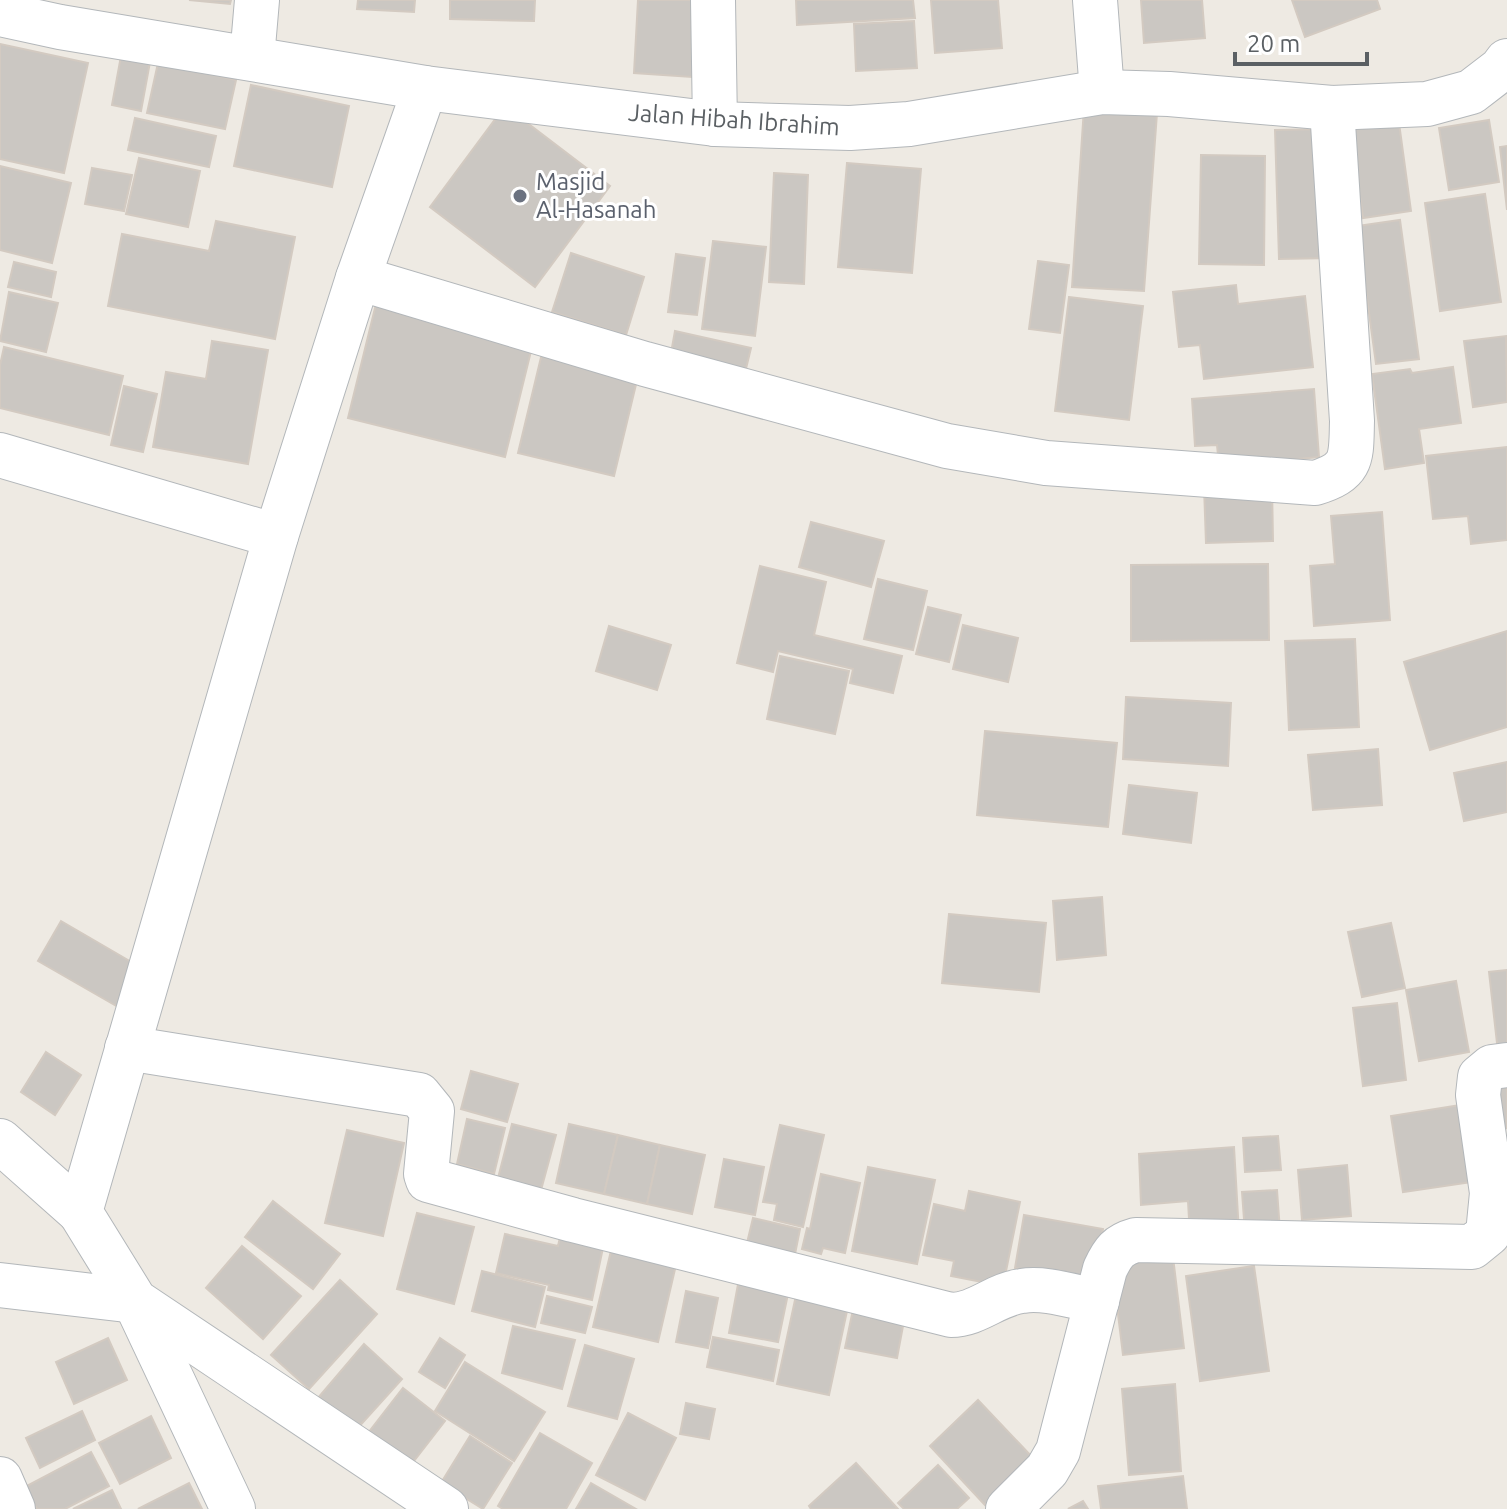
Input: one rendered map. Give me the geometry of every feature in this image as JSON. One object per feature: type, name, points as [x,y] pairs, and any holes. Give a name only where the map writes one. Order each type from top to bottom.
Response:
[{"type":"street","points":[[252,58],[257,0]]},
{"type":"street","points":[[713,0],[715,124]]},
{"type":"street","points":[[1095,0],[1102,92]]},
{"type":"street","name":"Jalan Hibah Ibrahim","points":[[0,14],[61,14],[252,58],[425,88],[715,124],[850,128],[909,124],[1102,92],[1169,94],[1332,108],[1427,104],[1471,92],[1507,61]]},
{"type":"street","points":[[80,1212],[276,536],[358,278],[425,88]]},
{"type":"street","points":[[358,278],[645,364],[947,446],[1046,463],[1315,483],[1335,477],[1345,468],[1352,442],[1332,108]]},
{"type":"street","points":[[0,455],[276,536]]},
{"type":"street","points":[[127,1048],[419,1095],[432,1111],[428,1180],[573,1220],[951,1315],[965,1315],[1020,1291],[1032,1290],[1097,1301]]},
{"type":"street","points":[[1008,1509],[1047,1470],[1058,1451],[1097,1301],[1112,1253],[1122,1244],[1136,1240],[1472,1247],[1488,1234],[1492,1193],[1478,1095],[1480,1077],[1492,1067],[1507,1065]]},
{"type":"street","points":[[0,1141],[80,1212],[135,1301],[233,1509]]},
{"type":"street","points":[[0,1285],[135,1301],[446,1509]]},
{"type":"street","points":[[0,1479],[13,1509]]},
{"type":"building","points":[[189,0],[231,0],[230,4]]},
{"type":"building","points":[[358,0],[415,0],[414,12],[357,9]]},
{"type":"building","points":[[450,0],[535,0],[534,21],[450,19]]},
{"type":"building","points":[[638,0],[697,0],[692,77],[634,73]]},
{"type":"building","points":[[796,0],[913,0],[915,18],[797,25]]},
{"type":"building","points":[[931,0],[998,0],[1002,48],[935,53]]},
{"type":"building","points":[[1141,0],[1202,0],[1205,38],[1144,43]]},
{"type":"building","points":[[1292,0],[1377,0],[1380,9],[1305,37]]},
{"type":"building","points":[[914,21],[917,68],[856,71],[854,24]]},
{"type":"building","points":[[0,44],[88,63],[64,173],[0,159]]},
{"type":"building","points":[[121,56],[150,62],[141,111],[112,105]]},
{"type":"building","points":[[158,63],[236,80],[225,129],[147,113]]},
{"type":"building","points":[[251,85],[349,106],[332,187],[234,166]]},
{"type":"building","name":"Masjid Al-Hasanah","points":[[505,106],[610,186],[535,287],[430,207]]},
{"type":"building","points":[[1084,108],[1157,113],[1144,291],[1072,287]]},
{"type":"building","points":[[135,118],[216,136],[209,167],[128,150]]},
{"type":"building","points":[[1489,120],[1499,182],[1449,190],[1439,128]]},
{"type":"building","points":[[1399,123],[1411,211],[1363,218],[1351,130]]},
{"type":"building","points":[[1330,129],[1333,258],[1279,259],[1275,130]]},
{"type":"building","points":[[1507,146],[1507,210],[1500,147]]},
{"type":"building","points":[[1201,155],[1265,156],[1264,265],[1199,264]]},
{"type":"building","points":[[139,158],[200,171],[188,227],[126,214]]},
{"type":"building","points":[[847,163],[921,169],[912,273],[838,267]]},
{"type":"building","points":[[0,166],[71,183],[52,263],[0,250]]},
{"type":"building","points":[[92,168],[132,175],[124,211],[85,204]]},
{"type":"building","points":[[774,173],[808,175],[804,284],[769,282]]},
{"type":"building","points":[[1485,194],[1501,302],[1440,311],[1425,203]]},
{"type":"building","points":[[1400,220],[1419,359],[1376,364],[1357,226]]},
{"type":"building","points":[[216,221],[295,237],[275,339],[108,306],[122,234],[209,251]]},
{"type":"building","points":[[713,241],[766,247],[755,336],[702,329]]},
{"type":"building","points":[[571,253],[644,277],[626,335],[552,312]]},
{"type":"building","points":[[676,254],[705,258],[697,315],[668,312]]},
{"type":"building","points":[[1038,261],[1069,265],[1060,333],[1029,329]]},
{"type":"building","points":[[14,262],[56,272],[51,297],[8,287]]},
{"type":"building","points":[[1236,285],[1238,304],[1305,296],[1313,367],[1204,379],[1200,345],[1179,347],[1173,292]]},
{"type":"building","points":[[9,292],[58,303],[46,352],[0,341]]},
{"type":"building","points":[[1069,297],[1143,306],[1129,420],[1055,411]]},
{"type":"building","points":[[376,304],[533,343],[505,457],[348,418]]},
{"type":"building","points":[[675,331],[751,348],[743,381],[669,364]]},
{"type":"building","points":[[1506,336],[1507,402],[1473,407],[1464,341]]},
{"type":"building","points":[[212,341],[268,350],[248,464],[153,447],[166,372],[206,379]]},
{"type":"building","points":[[4,347],[123,376],[109,435],[0,408],[0,365]]},
{"type":"building","points":[[543,349],[639,372],[614,476],[518,453]]},
{"type":"building","points":[[1453,367],[1461,423],[1419,429],[1424,463],[1385,469],[1372,374],[1410,369],[1412,373]]},
{"type":"building","points":[[124,386],[157,394],[143,452],[111,445]]},
{"type":"building","points":[[1314,389],[1319,457],[1219,466],[1217,445],[1195,446],[1192,399]]},
{"type":"building","points":[[1507,447],[1507,540],[1471,544],[1468,516],[1433,519],[1426,456]]},
{"type":"building","points":[[1272,485],[1273,541],[1206,543],[1204,487]]},
{"type":"building","points":[[1382,512],[1390,620],[1314,626],[1310,566],[1335,564],[1331,516]]},
{"type":"building","points":[[811,522],[884,541],[871,587],[799,567]]},
{"type":"building","points":[[1268,564],[1269,640],[1131,641],[1131,565]]},
{"type":"building","points":[[760,566],[826,582],[814,635],[902,656],[893,693],[850,683],[853,669],[778,651],[773,672],[737,663]]},
{"type":"building","points":[[878,579],[927,591],[913,650],[864,639]]},
{"type":"building","points":[[928,607],[961,615],[949,662],[916,654]]},
{"type":"building","points":[[963,625],[1018,638],[1008,682],[953,669]]},
{"type":"building","points":[[609,626],[671,645],[657,690],[596,671]]},
{"type":"building","points":[[1507,631],[1507,727],[1430,750],[1404,662]]},
{"type":"building","points":[[1355,639],[1359,727],[1289,730],[1285,641]]},
{"type":"building","points":[[780,656],[849,671],[835,734],[767,719]]},
{"type":"building","points":[[1126,697],[1231,703],[1228,766],[1123,759]]},
{"type":"building","points":[[985,731],[1117,743],[1108,827],[977,815]]},
{"type":"building","points":[[1378,749],[1382,805],[1313,810],[1308,755]]},
{"type":"building","points":[[1507,762],[1507,812],[1464,821],[1454,773]]},
{"type":"building","points":[[1129,785],[1197,793],[1191,843],[1123,834]]},
{"type":"building","points":[[1102,897],[1106,955],[1057,960],[1053,901]]},
{"type":"building","points":[[949,914],[1046,923],[1039,992],[942,983]]},
{"type":"building","points":[[61,921],[140,967],[118,1007],[38,961]]},
{"type":"building","points":[[1391,923],[1405,988],[1362,997],[1348,932]]},
{"type":"building","points":[[1507,970],[1507,1051],[1498,1052],[1489,972]]},
{"type":"building","points":[[1456,981],[1469,1052],[1419,1061],[1406,990]]},
{"type":"building","points":[[1397,1003],[1406,1080],[1363,1086],[1353,1008]]},
{"type":"building","points":[[46,1052],[81,1075],[55,1115],[21,1092]]},
{"type":"building","points":[[471,1071],[518,1084],[507,1122],[461,1109]]},
{"type":"building","points":[[1507,1083],[1507,1128],[1496,1131],[1487,1087]]},
{"type":"building","points":[[1467,1104],[1479,1181],[1403,1192],[1391,1116]]},
{"type":"building","points":[[467,1119],[505,1128],[494,1174],[457,1164]]},
{"type":"building","points":[[512,1124],[556,1135],[541,1190],[498,1178]]},
{"type":"building","points":[[569,1124],[618,1135],[604,1194],[556,1183]]},
{"type":"building","points":[[780,1125],[824,1135],[803,1227],[774,1220],[777,1204],[763,1202]]},
{"type":"building","points":[[347,1130],[404,1143],[383,1236],[325,1223]]},
{"type":"building","points":[[618,1135],[660,1145],[647,1204],[604,1194]]},
{"type":"building","points":[[1278,1136],[1281,1170],[1245,1172],[1243,1138]]},
{"type":"building","points":[[660,1145],[705,1155],[692,1214],[647,1204]]},
{"type":"building","points":[[1234,1147],[1239,1233],[1190,1237],[1188,1201],[1141,1205],[1139,1154]]},
{"type":"building","points":[[724,1159],[764,1167],[755,1215],[715,1207]]},
{"type":"building","points":[[1347,1165],[1351,1216],[1302,1220],[1298,1170]]},
{"type":"building","points":[[868,1167],[935,1180],[917,1264],[852,1251]]},
{"type":"building","points":[[821,1174],[860,1183],[845,1253],[823,1248],[821,1254],[802,1249],[807,1228],[810,1229]]},
{"type":"building","points":[[1277,1190],[1280,1231],[1245,1233],[1242,1192]]},
{"type":"building","points":[[969,1191],[1020,1202],[1003,1286],[951,1276],[954,1261],[923,1255],[934,1204],[965,1211]]},
{"type":"building","points":[[273,1201],[340,1254],[313,1289],[245,1237]]},
{"type":"building","points":[[417,1213],[474,1227],[454,1304],[397,1289]]},
{"type":"building","points":[[1024,1215],[1103,1229],[1094,1282],[1015,1268]]},
{"type":"building","points":[[753,1218],[800,1229],[795,1254],[747,1243]]},
{"type":"building","points":[[561,1233],[604,1243],[592,1300],[548,1290],[549,1285],[496,1273],[505,1234],[558,1246]]},
{"type":"building","points":[[614,1238],[679,1252],[658,1342],[593,1327]]},
{"type":"building","points":[[242,1246],[301,1296],[263,1339],[206,1288]]},
{"type":"building","points":[[1173,1257],[1184,1348],[1123,1355],[1112,1265]]},
{"type":"building","points":[[1254,1266],[1269,1371],[1200,1381],[1186,1276]]},
{"type":"building","points":[[482,1271],[545,1287],[535,1327],[472,1311]]},
{"type":"building","points":[[739,1279],[789,1289],[778,1342],[729,1333]]},
{"type":"building","points":[[340,1280],[377,1314],[309,1389],[271,1355]]},
{"type":"building","points":[[798,1286],[850,1297],[829,1395],[777,1384]]},
{"type":"building","points":[[686,1291],[718,1298],[708,1348],[676,1342]]},
{"type":"building","points":[[547,1296],[592,1307],[585,1333],[541,1323]]},
{"type":"building","points":[[855,1300],[906,1310],[897,1358],[845,1348]]},
{"type":"building","points":[[513,1326],[575,1340],[562,1389],[502,1373]]},
{"type":"building","points":[[713,1337],[779,1350],[773,1381],[707,1367]]},
{"type":"building","points":[[108,1338],[127,1380],[74,1404],[56,1362]]},
{"type":"building","points":[[440,1338],[465,1355],[445,1388],[419,1372]]},
{"type":"building","points":[[364,1344],[402,1379],[355,1431],[318,1398]]},
{"type":"building","points":[[585,1345],[634,1359],[617,1419],[568,1406]]},
{"type":"building","points":[[465,1362],[545,1412],[514,1461],[435,1411]]},
{"type":"building","points":[[1175,1384],[1181,1471],[1129,1475],[1122,1389]]},
{"type":"building","points":[[403,1388],[445,1421],[410,1466],[368,1433]]},
{"type":"building","points":[[978,1400],[1034,1459],[985,1505],[930,1446]]},
{"type":"building","points":[[686,1403],[715,1409],[709,1439],[680,1434]]},
{"type":"building","points":[[82,1411],[95,1440],[40,1468],[26,1438]]},
{"type":"building","points":[[628,1413],[676,1438],[645,1500],[596,1475]]},
{"type":"building","points":[[151,1416],[171,1458],[120,1484],[99,1443]]},
{"type":"building","points":[[540,1433],[592,1463],[566,1509],[503,1509],[498,1506]]},
{"type":"building","points":[[470,1436],[512,1463],[483,1509],[441,1483]]},
{"type":"building","points":[[91,1452],[109,1486],[65,1509],[37,1509],[25,1487]]},
{"type":"building","points":[[856,1463],[898,1509],[811,1509],[809,1506]]},
{"type":"building","points":[[938,1465],[969,1498],[957,1509],[904,1509],[898,1503]]},
{"type":"building","points":[[1183,1476],[1187,1509],[1101,1509],[1098,1486]]},
{"type":"building","points":[[189,1483],[202,1509],[138,1509]]},
{"type":"building","points":[[591,1483],[636,1509],[576,1509]]},
{"type":"building","points":[[112,1490],[121,1509],[73,1509]]},
{"type":"building","points":[[1083,1501],[1088,1509],[1068,1509]]},
{"type":"place","name":"Masjid Al-Hasanah","points":[[520,196]]}]
